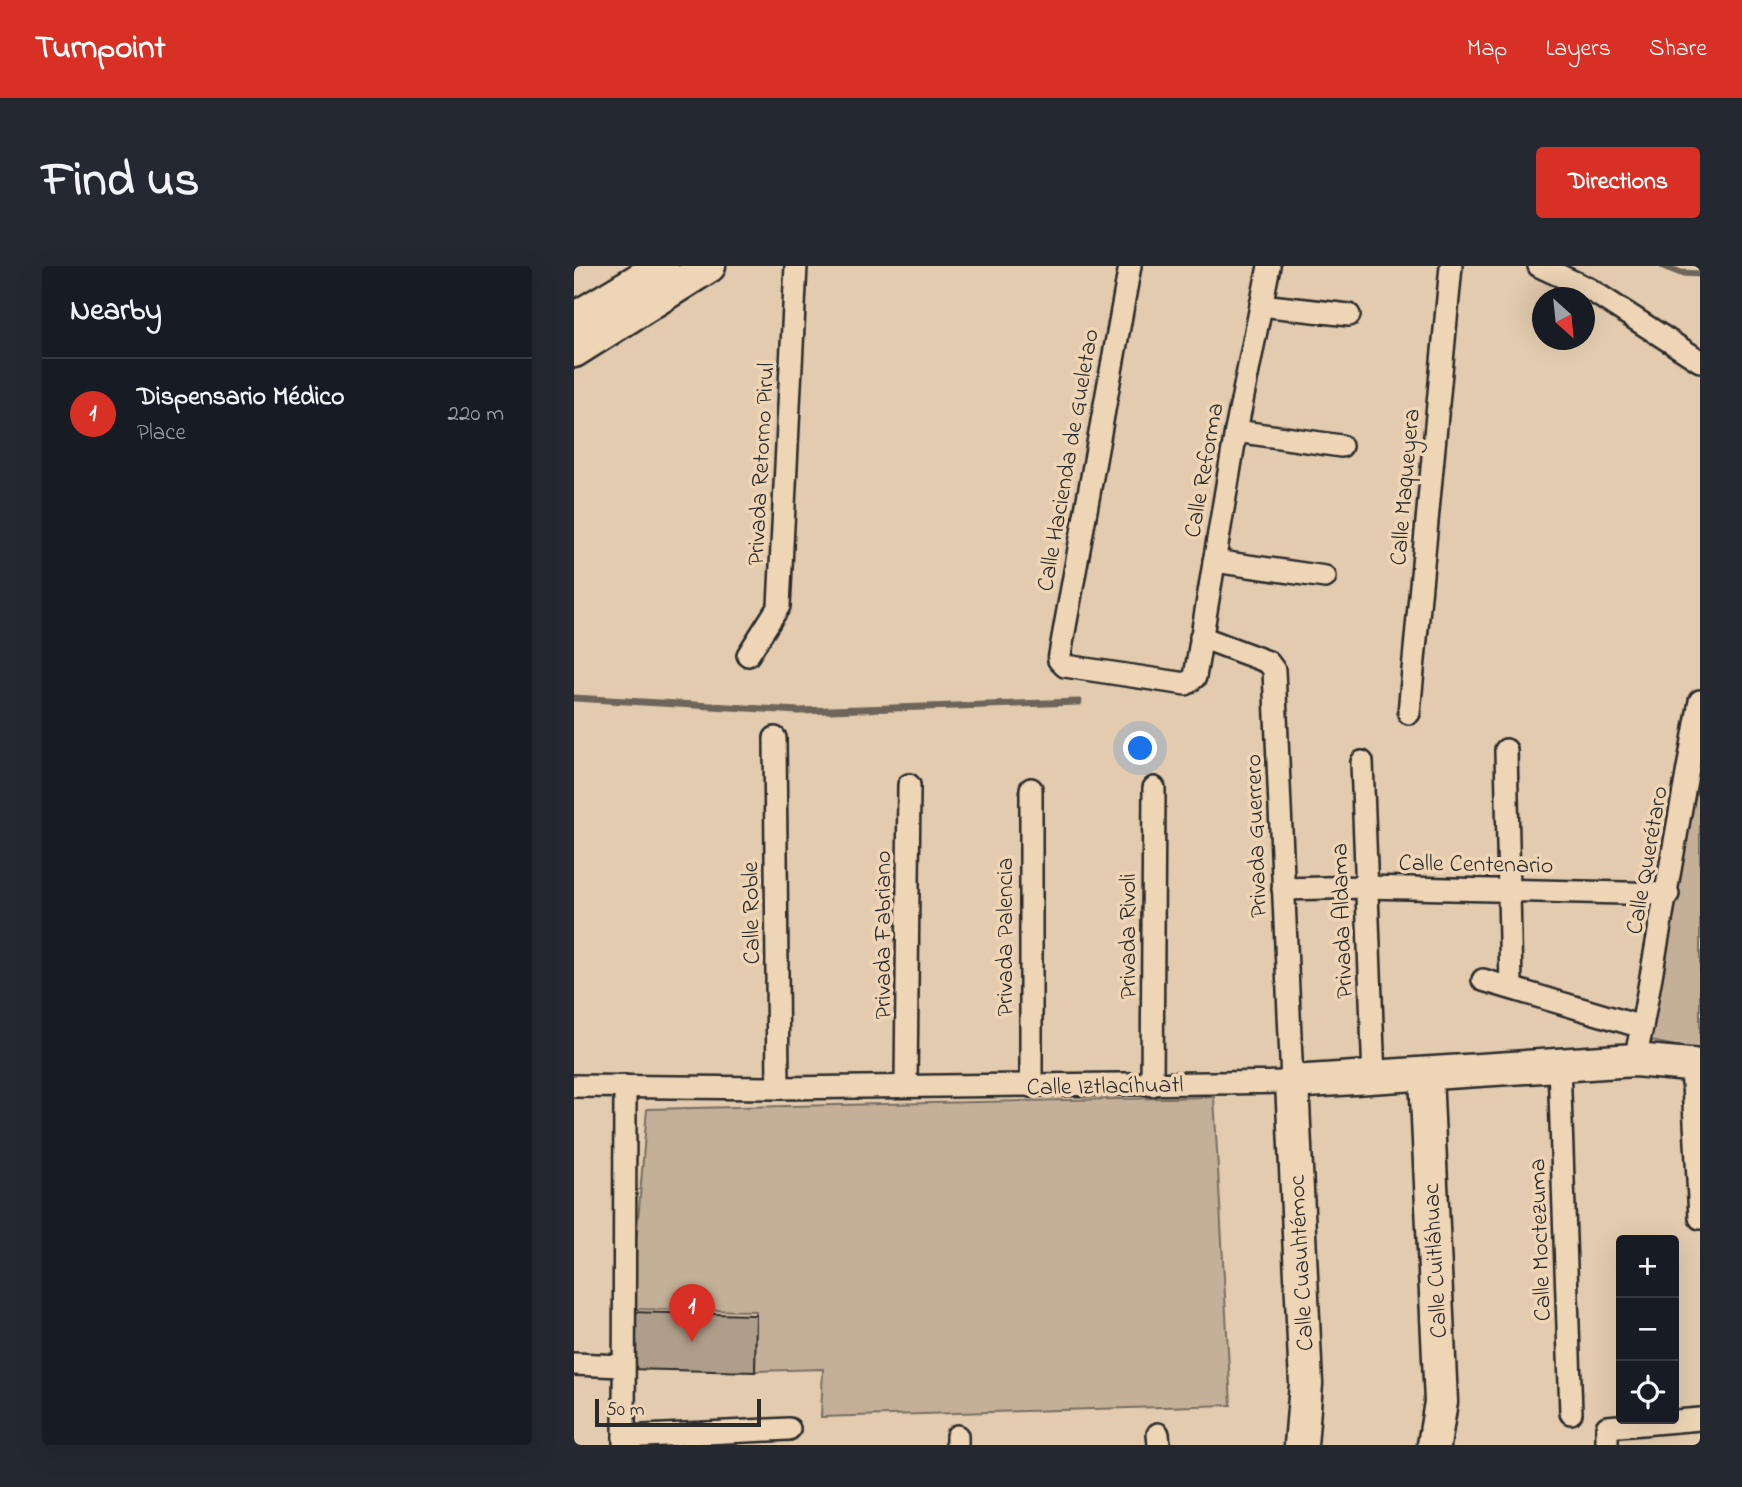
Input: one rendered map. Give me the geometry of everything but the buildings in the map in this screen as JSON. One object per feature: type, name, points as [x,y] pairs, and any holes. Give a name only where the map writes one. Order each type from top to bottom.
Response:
[{"type":"street","name":"Privada Retorno Pirul","points":[[748,655],[779,606],[796,266]]},
{"type":"street","name":"Calle Hacienda de Gueletao","points":[[1130,266],[1096,441],[1060,664],[1186,684],[1192,682]]},
{"type":"street","name":"Calle Reforma","points":[[1192,682],[1236,431],[1269,266]]},
{"type":"street","name":"Calle Maqueyera","points":[[1409,713],[1451,266]]},
{"type":"street","points":[[1539,266],[1589,289],[1700,361]]},
{"type":"street","points":[[574,319],[684,270]]},
{"type":"street","points":[[574,351],[684,270]]},
{"type":"street","points":[[1261,305],[1349,315]]},
{"type":"street","points":[[1236,431],[1341,446]]},
{"type":"street","points":[[1214,561],[1325,577]]},
{"type":"street","name":"Privada Guerrero","points":[[1201,637],[1268,662],[1274,670],[1292,1082]]},
{"type":"street","name":"Calle Querétaro","points":[[1635,1060],[1668,894],[1700,701]]},
{"type":"street","name":"Calle Roble","points":[[775,738],[778,1088]]},
{"type":"street","points":[[1506,750],[1511,986]]},
{"type":"street","name":"Privada Aldama","points":[[1362,762],[1374,1078]]},
{"type":"street","name":"Privada Fabriano","points":[[906,1085],[909,785]]},
{"type":"street","name":"Privada Rivoli","points":[[1152,1084],[1154,788]]},
{"type":"street","name":"Privada Palencia","points":[[1031,789],[1031,1086]]},
{"type":"street","name":"Calle Centenario","points":[[1283,890],[1366,887],[1668,894]]},
{"type":"street","points":[[1483,980],[1511,986],[1642,1027]]},
{"type":"street","name":"Calle Iztlacíhuatl","points":[[574,1087],[778,1088],[1292,1082],[1635,1060],[1696,1066]]},
{"type":"street","name":"Calle Moctezuma","points":[[1559,1064],[1571,1413]]},
{"type":"street","points":[[1696,1066],[1700,1218]]},
{"type":"street","name":"Calle Cuitláhuac","points":[[1426,1075],[1441,1402],[1434,1445]]},
{"type":"street","name":"Calle Cuauhtémoc","points":[[1292,1082],[1306,1384],[1301,1445]]},
{"type":"street","points":[[625,1086],[622,1366],[624,1441],[789,1429]]},
{"type":"street","points":[[574,1364],[622,1366]]},
{"type":"street","points":[[1607,1436],[1700,1419]]},
{"type":"shaded area","points":[[1700,737],[1700,1051],[1642,1039]]},
{"type":"shaded area","points":[[1214,1097],[1231,1405],[821,1417],[823,1369],[755,1371],[756,1311],[631,1309],[647,1109]]},
{"type":"waterway","points":[[1663,266],[1681,273],[1700,274]]},
{"type":"waterway","points":[[574,698],[799,711],[1079,702]]},
{"type":"place","name":"Dispensario Médico","points":[[692,1342]]}]
